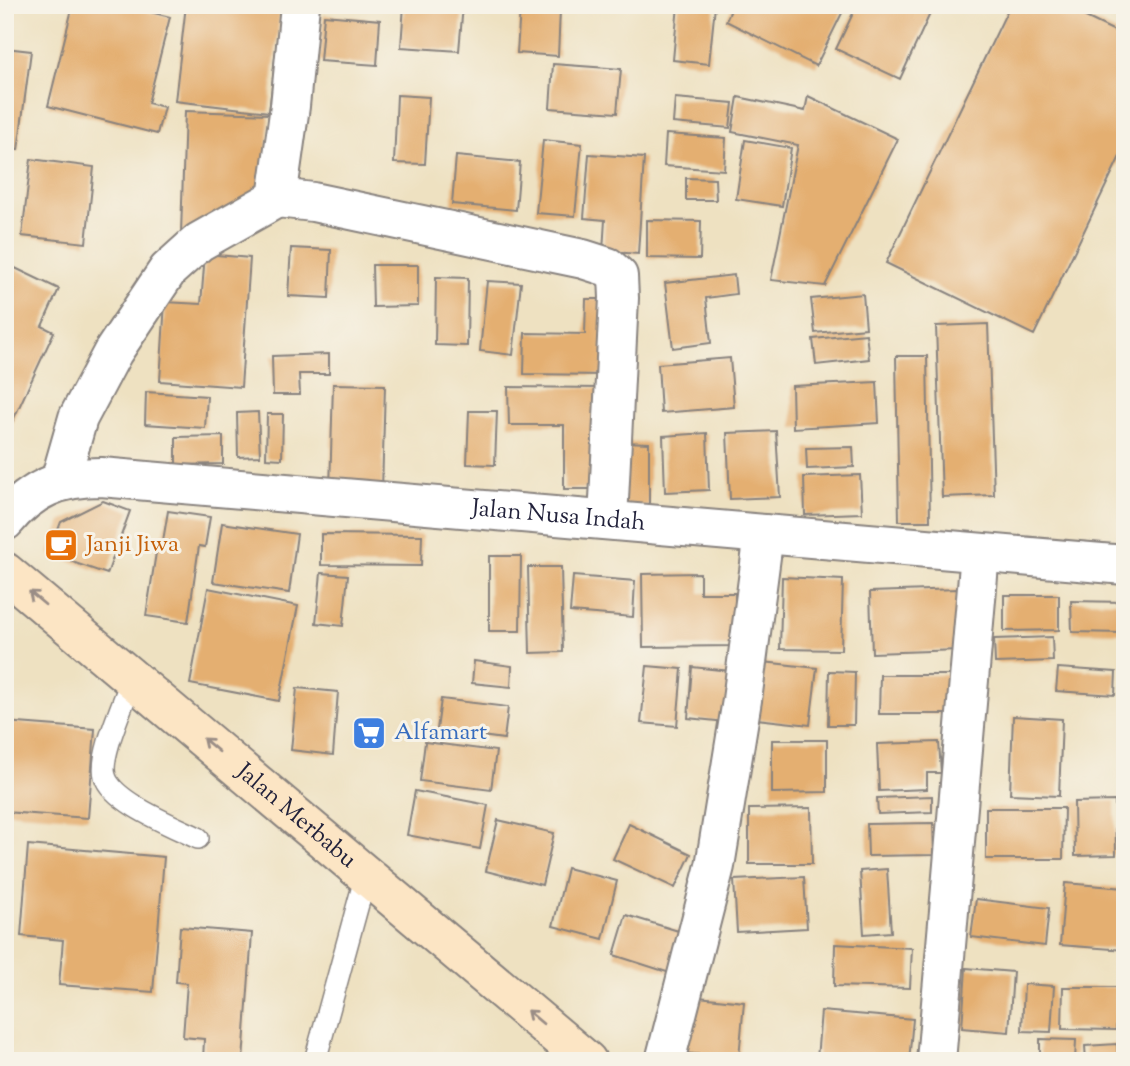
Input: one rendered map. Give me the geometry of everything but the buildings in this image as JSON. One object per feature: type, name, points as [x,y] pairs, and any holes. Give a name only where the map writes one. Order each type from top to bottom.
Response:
[{"type":"main road","name":"Jalan Merbabu","points":[[5,572],[587,1061]]},
{"type":"street","points":[[277,198],[300,5]]},
{"type":"street","points":[[60,481],[78,418],[113,352],[168,270],[199,242],[277,198],[313,202],[583,258],[614,271],[619,280],[619,298],[608,520]]},
{"type":"street","name":"Jalan Nusa Indah","points":[[5,521],[17,507],[60,481],[78,477],[101,477],[1125,565]]},
{"type":"street","points":[[665,1061],[715,866],[742,700],[764,534]]},
{"type":"street","points":[[936,1061],[980,553]]},
{"type":"lane","points":[[132,678],[105,757],[105,778],[120,798],[198,838]]},
{"type":"lane","points":[[315,1061],[366,875]]},
{"type":"place","name":"Janji Jiwa","points":[[61,545]]},
{"type":"place","name":"Alfamart","points":[[369,733]]}]
